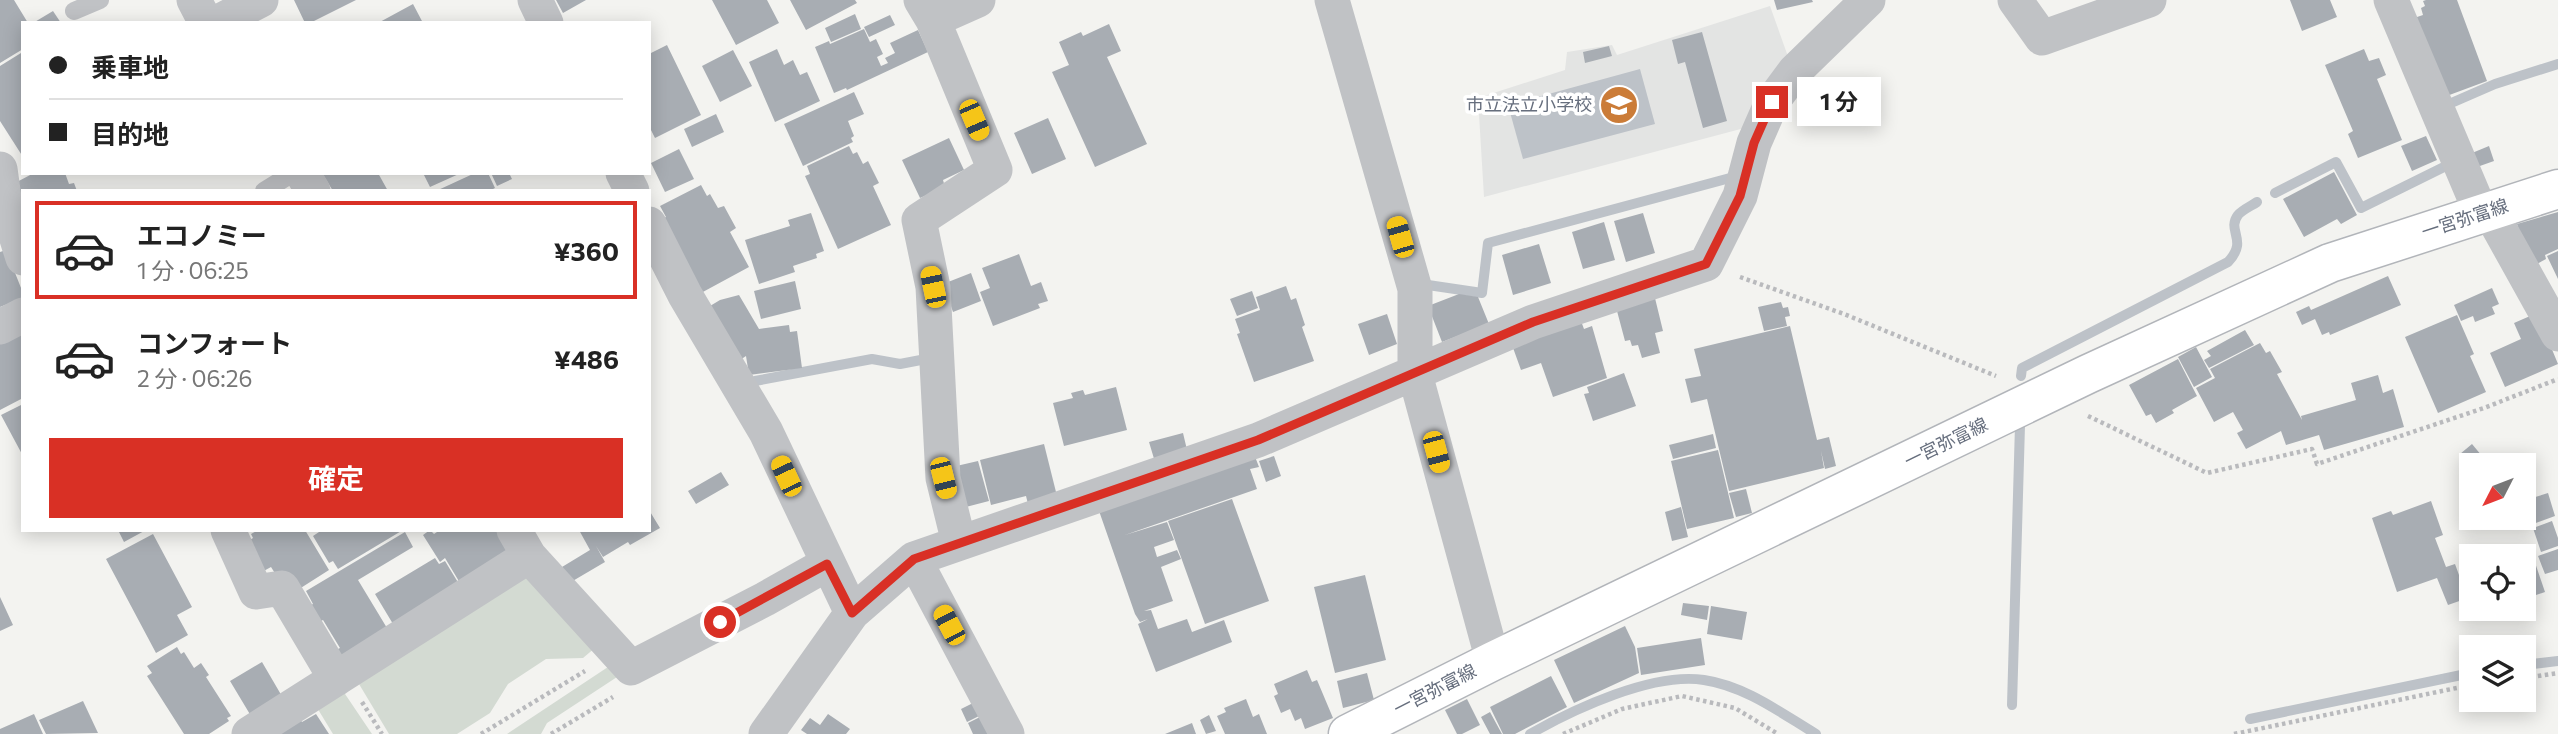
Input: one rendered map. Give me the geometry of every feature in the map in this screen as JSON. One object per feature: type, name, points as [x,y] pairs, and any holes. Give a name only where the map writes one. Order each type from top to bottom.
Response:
[{"type":"main road","name":"一宮弥富線","points":[[1348,734],[1493,661],[2088,374],[2330,263],[2558,189]]},
{"type":"street","points":[[194,0],[205,21]]},
{"type":"street","points":[[220,21],[261,0]]},
{"type":"street","points":[[535,0],[546,21]]},
{"type":"street","points":[[959,543],[943,478],[933,287],[919,220],[995,170],[927,10],[978,0]]},
{"type":"street","points":[[1332,0],[1415,289],[1415,373],[1493,661]]},
{"type":"street","points":[[766,734],[852,613],[914,559],[1258,440],[1533,322],[1706,264],[1740,196],[1754,143],[1772,102],[1795,71],[1868,0]]},
{"type":"street","points":[[2015,0],[2042,38],[2149,0]]},
{"type":"street","points":[[2391,0],[2485,211],[2558,334]]},
{"type":"street","points":[[0,169],[4,198],[21,252]]},
{"type":"street","points":[[651,228],[685,295],[766,432],[852,613]]},
{"type":"street","points":[[0,327],[21,316]]},
{"type":"street","points":[[229,532],[256,592],[282,588],[336,679]]},
{"type":"street","points":[[249,734],[336,679],[522,543],[624,660],[827,564]]},
{"type":"street","points":[[914,559],[1007,734]]},
{"type":"lane","points":[[74,12],[100,0]]},
{"type":"lane","points":[[267,189],[290,175]]},
{"type":"path","points":[[481,734],[624,660],[629,687],[551,734]]},
{"type":"path","points":[[2536,676],[2558,673]]},
{"type":"path","points":[[2234,734],[2459,687]]},
{"type":"path","points":[[1563,734],[1622,709],[1682,696],[1735,708],[1778,734]]},
{"type":"shaded area","name":"市立法立小学校","points":[[1770,6],[1791,65],[1752,126],[1484,197],[1478,98],[1565,70],[1567,52],[1612,45],[1617,55]]},
{"type":"shaded area","points":[[1640,69],[1655,124],[1523,159],[1508,105]]},
{"type":"shaded area","points":[[527,569],[596,647],[583,658],[546,659],[508,684],[490,713],[457,734],[389,734],[356,679]]},
{"type":"shaded area","points":[[611,665],[617,677],[547,723],[541,734],[507,734]]},
{"type":"shaded area","points":[[343,691],[372,734],[333,734],[316,706]]},
{"type":"building","points":[[0,0],[14,0],[27,21],[21,21],[21,50],[0,63]]},
{"type":"building","points":[[294,0],[356,0],[314,21],[304,21]]},
{"type":"building","points":[[556,0],[586,0],[563,13]]},
{"type":"building","points":[[712,0],[767,0],[779,23],[736,45]]},
{"type":"building","points":[[790,0],[855,0],[857,3],[806,30]]},
{"type":"building","points":[[1774,0],[1812,0],[1813,2],[1777,10]]},
{"type":"building","points":[[2290,0],[2330,0],[2337,17],[2302,31]]},
{"type":"building","points":[[2457,0],[2487,81],[2444,97],[2414,18],[2423,15],[2421,8],[2425,6],[2423,1]]},
{"type":"building","points":[[413,4],[422,21],[382,21]]},
{"type":"building","points":[[53,11],[60,21],[36,21]]},
{"type":"building","points":[[855,14],[861,29],[831,42],[825,28]]},
{"type":"building","points":[[890,15],[895,25],[869,37],[864,27]]},
{"type":"building","points":[[1109,24],[1121,51],[1107,57],[1147,144],[1095,167],[1052,72],[1069,65],[1059,42],[1081,32],[1083,36]]},
{"type":"building","points":[[864,29],[870,42],[876,39],[883,54],[877,57],[881,66],[888,63],[885,58],[895,53],[890,43],[918,30],[928,52],[847,90],[846,88],[834,93],[815,47],[829,41],[830,44]]},
{"type":"building","points":[[1702,32],[1727,121],[1703,128],[1685,62],[1678,64],[1672,40]]},
{"type":"building","points":[[667,45],[701,115],[655,138],[651,130],[651,53]]},
{"type":"building","points":[[1609,46],[1612,56],[1585,63],[1583,52]]},
{"type":"building","points":[[777,49],[784,65],[793,60],[800,75],[807,72],[820,101],[775,122],[749,62]]},
{"type":"building","points":[[2364,49],[2369,61],[2379,58],[2386,75],[2377,79],[2402,140],[2358,158],[2348,134],[2353,131],[2325,65]]},
{"type":"building","points":[[733,50],[752,86],[720,102],[702,66]]},
{"type":"building","points":[[21,53],[21,154],[0,121],[0,66]]},
{"type":"building","points":[[854,92],[864,114],[848,121],[854,136],[851,138],[853,142],[803,166],[784,124]]},
{"type":"building","points":[[716,114],[724,132],[692,147],[684,129]]},
{"type":"building","points":[[1048,118],[1066,159],[1032,174],[1014,133]]},
{"type":"building","points":[[2426,136],[2437,160],[2412,171],[2401,146]]},
{"type":"building","points":[[949,138],[964,170],[943,180],[945,187],[920,198],[902,160]]},
{"type":"building","points":[[849,146],[853,154],[857,152],[863,164],[868,161],[879,183],[873,186],[891,225],[838,249],[805,176],[810,174],[807,166]]},
{"type":"building","points":[[2489,146],[2494,161],[2477,167],[2472,153]]},
{"type":"building","points":[[679,149],[694,179],[665,192],[651,163]]},
{"type":"building","points":[[2334,172],[2357,215],[2341,224],[2337,219],[2304,237],[2283,199]]},
{"type":"building","points":[[30,175],[66,175],[69,184],[74,183],[76,189],[21,189],[21,213],[11,185]]},
{"type":"building","points":[[323,175],[379,175],[387,189],[332,189]]},
{"type":"building","points":[[424,175],[457,175],[430,187]]},
{"type":"building","points":[[471,175],[489,175],[495,188],[493,189],[440,189]]},
{"type":"building","points":[[492,175],[510,175],[512,179],[497,186]]},
{"type":"building","points":[[701,185],[718,208],[724,206],[736,228],[730,232],[749,267],[701,293],[662,219],[666,217],[660,206]]},
{"type":"building","points":[[2558,212],[2558,249],[2545,255],[2546,259],[2533,266],[2517,224]]},
{"type":"building","points":[[811,213],[824,251],[816,254],[817,258],[793,266],[795,272],[759,284],[745,240],[790,226],[788,220]]},
{"type":"building","points":[[1643,213],[1655,253],[1626,262],[1614,221]]},
{"type":"building","points":[[1604,222],[1615,260],[1583,269],[1572,232]]},
{"type":"building","points":[[1539,244],[1551,283],[1513,295],[1502,255]]},
{"type":"building","points":[[6,250],[21,288],[21,299],[0,307],[0,252]]},
{"type":"building","points":[[2558,251],[2558,279],[2547,256]]},
{"type":"building","points":[[1019,254],[1031,286],[1041,282],[1048,301],[1038,304],[1040,308],[993,326],[980,292],[990,288],[982,268]]},
{"type":"building","points":[[971,273],[981,301],[953,312],[943,284]]},
{"type":"building","points":[[2388,276],[2401,305],[2330,335],[2329,332],[2322,335],[2315,319],[2302,325],[2296,312],[2309,306],[2311,310]]},
{"type":"building","points":[[795,281],[801,309],[761,319],[754,291]]},
{"type":"building","points":[[1286,286],[1291,300],[1296,298],[1305,325],[1302,327],[1314,361],[1254,382],[1237,334],[1240,333],[1235,319],[1260,310],[1256,297]]},
{"type":"building","points":[[2492,288],[2499,304],[2492,307],[2495,314],[2475,322],[2473,316],[2461,321],[2454,305]]},
{"type":"building","points":[[1252,291],[1258,308],[1237,316],[1230,299]]},
{"type":"building","points":[[1459,294],[1478,297],[1489,324],[1442,342],[1428,306]]},
{"type":"building","points":[[1654,294],[1663,331],[1655,333],[1660,353],[1642,358],[1638,345],[1632,346],[1630,340],[1625,341],[1617,311]]},
{"type":"building","points":[[739,295],[759,329],[789,325],[790,332],[797,331],[802,368],[749,375],[746,356],[740,360],[710,306]]},
{"type":"building","points":[[1781,302],[1783,308],[1788,307],[1790,316],[1785,317],[1787,326],[1764,331],[1758,307]]},
{"type":"building","points":[[2537,313],[2558,364],[2505,387],[2490,353],[2521,339],[2514,323]]},
{"type":"building","points":[[1387,314],[1397,344],[1369,355],[1358,324]]},
{"type":"building","points":[[2457,315],[2474,354],[2470,356],[2486,392],[2438,413],[2405,337]]},
{"type":"building","points":[[1581,321],[1584,329],[1592,326],[1607,378],[1553,397],[1541,363],[1521,370],[1512,345]]},
{"type":"building","points":[[1790,326],[1817,440],[1829,437],[1836,466],[1825,469],[1821,451],[1824,468],[1729,491],[1707,399],[1691,403],[1685,379],[1701,376],[1694,349]]},
{"type":"building","points":[[2245,330],[2254,345],[2209,368],[2204,360],[2211,356],[2207,351]]},
{"type":"building","points":[[21,333],[21,399],[0,410],[0,337]]},
{"type":"building","points":[[2260,343],[2266,353],[2270,351],[2282,372],[2277,374],[2302,420],[2301,416],[2356,400],[2351,383],[2378,375],[2383,393],[2393,389],[2404,427],[2324,450],[2319,435],[2286,445],[2281,431],[2246,449],[2237,433],[2243,430],[2233,412],[2214,422],[2196,388],[2215,378],[2210,369]]},
{"type":"building","points":[[2196,347],[2212,377],[2194,387],[2178,357]]},
{"type":"building","points":[[2178,359],[2197,396],[2156,423],[2151,414],[2146,416],[2129,385]]},
{"type":"building","points":[[1624,373],[1636,406],[1593,421],[1584,394],[1589,393],[1587,387]]},
{"type":"building","points":[[1116,387],[1127,430],[1064,446],[1053,403],[1073,398],[1071,393],[1083,390],[1085,395]]},
{"type":"building","points":[[21,405],[21,452],[1,415]]},
{"type":"building","points":[[1183,433],[1188,454],[1155,462],[1149,442]]},
{"type":"building","points":[[1713,434],[1716,448],[1673,459],[1669,445]]},
{"type":"building","points":[[1044,444],[1057,496],[1028,504],[1026,496],[991,505],[980,460]]},
{"type":"building","points":[[2472,444],[2480,453],[2461,453]]},
{"type":"building","points":[[1718,450],[1734,518],[1687,529],[1671,461]]},
{"type":"building","points":[[1254,454],[1259,467],[1250,469],[1257,489],[1125,535],[1167,522],[1174,540],[1154,547],[1157,557],[1177,550],[1181,559],[1161,567],[1173,601],[1144,611],[1151,610],[1158,629],[1187,619],[1192,632],[1224,620],[1232,642],[1156,672],[1138,624],[1148,619],[1140,622],[1135,614],[1098,508]]},
{"type":"building","points":[[1274,456],[1281,476],[1266,482],[1259,461]]},
{"type":"building","points":[[978,461],[989,501],[962,508],[952,467]]},
{"type":"building","points":[[721,472],[729,485],[696,504],[688,491]]},
{"type":"building","points":[[1746,489],[1752,513],[1736,517],[1729,493]]},
{"type":"building","points":[[2548,493],[2555,516],[2536,523],[2536,497]]},
{"type":"building","points":[[1232,499],[1269,601],[1205,624],[1168,521]]},
{"type":"building","points":[[2431,501],[2443,535],[2435,538],[2446,567],[2455,564],[2459,575],[2459,601],[2448,605],[2437,578],[2397,592],[2372,518],[2391,511],[2393,515]]},
{"type":"building","points":[[1681,507],[1688,537],[1672,541],[1665,512]]},
{"type":"building","points":[[651,513],[660,528],[603,557],[596,546],[605,562],[571,582],[562,567],[590,550],[580,532],[651,532]]},
{"type":"building","points":[[2552,521],[2558,546],[2541,552],[2534,530]]},
{"type":"building","points":[[119,532],[142,532],[124,542]]},
{"type":"building","points":[[306,532],[329,570],[296,591],[278,578],[271,567],[260,573],[243,544],[253,538],[251,534]]},
{"type":"building","points":[[319,532],[400,532],[338,569],[333,561],[329,563],[313,536]]},
{"type":"building","points":[[405,532],[413,547],[358,580],[387,628],[340,657],[336,650],[340,648],[323,620],[319,622],[309,606],[313,604],[306,591]]},
{"type":"building","points":[[427,532],[504,532],[514,550],[460,583],[445,558],[440,562],[423,535]]},
{"type":"building","points":[[153,534],[192,607],[177,615],[188,635],[156,653],[106,559]]},
{"type":"building","points":[[2558,549],[2558,570],[2545,574],[2538,556]]},
{"type":"building","points":[[435,558],[439,564],[445,561],[459,584],[393,624],[375,594]]},
{"type":"building","points":[[2536,566],[2545,592],[2536,595]]},
{"type":"building","points":[[1365,575],[1386,660],[1335,673],[1314,587]]},
{"type":"building","points":[[0,597],[13,625],[0,631]]},
{"type":"building","points":[[1683,603],[1709,606],[1707,620],[1681,615]]},
{"type":"building","points":[[1711,606],[1747,612],[1742,640],[1707,634]]},
{"type":"building","points":[[1625,626],[1635,647],[1639,673],[1574,703],[1554,660]]},
{"type":"building","points":[[1701,638],[1705,665],[1641,675],[1637,648]]},
{"type":"building","points":[[177,647],[181,654],[184,652],[194,668],[201,663],[209,675],[206,677],[231,716],[227,718],[229,721],[209,734],[184,734],[147,676],[152,673],[147,666]]},
{"type":"building","points":[[262,662],[283,698],[251,716],[230,681]]},
{"type":"building","points":[[1307,670],[1312,682],[1317,680],[1333,718],[1305,729],[1301,718],[1295,721],[1290,709],[1281,713],[1274,696],[1278,694],[1274,684]]},
{"type":"building","points":[[1367,673],[1374,700],[1343,708],[1337,681]]},
{"type":"building","points":[[1551,676],[1567,707],[1515,734],[1503,734],[1490,707]]},
{"type":"building","points":[[1246,699],[1253,717],[1259,714],[1267,734],[1225,734],[1217,716],[1226,712],[1224,708]]},
{"type":"building","points":[[1467,699],[1480,725],[1457,734],[1445,710]]},
{"type":"building","points":[[83,701],[98,733],[46,734],[39,720]]},
{"type":"building","points":[[975,702],[981,715],[967,722],[961,709]]},
{"type":"building","points":[[1490,712],[1502,734],[1490,734],[1481,717]]},
{"type":"building","points":[[34,714],[43,734],[0,734],[0,729]]},
{"type":"building","points":[[316,714],[329,734],[277,734],[300,719],[302,722]]},
{"type":"building","points":[[828,714],[850,729],[846,734],[807,734],[801,730],[810,718],[820,725]]},
{"type":"building","points":[[1209,715],[1216,731],[1206,734],[1200,720]]},
{"type":"building","points":[[982,716],[990,734],[973,734],[968,723]]},
{"type":"building","points":[[1192,723],[1196,734],[1165,734]]},
{"type":"waterway","points":[[2449,104],[2495,84],[2558,64]]},
{"type":"waterway","points":[[2275,193],[2336,162],[2361,208],[2448,165],[2445,157]]},
{"type":"waterway","points":[[1428,285],[1482,293],[1488,243],[1730,178]]},
{"type":"waterway","points":[[2021,376],[2022,368],[2228,262],[2237,248],[2235,221],[2240,213],[2257,202]]},
{"type":"waterway","points":[[755,381],[872,359],[900,364],[926,359]]},
{"type":"waterway","points":[[2012,705],[2020,425]]},
{"type":"waterway","points":[[2536,664],[2558,661]]},
{"type":"waterway","points":[[2250,719],[2459,675]]},
{"type":"waterway","points":[[1530,734],[1614,695],[1638,687],[1684,679],[1704,680],[1734,688],[1762,701],[1816,734]]},
{"type":"place","name":"市立法立小学校","points":[[1619,105]]},
{"type":"route","points":[[720,622],[827,564],[852,613],[914,559],[1258,440],[1533,322],[1706,264],[1740,196],[1754,143],[1772,102]]}]
